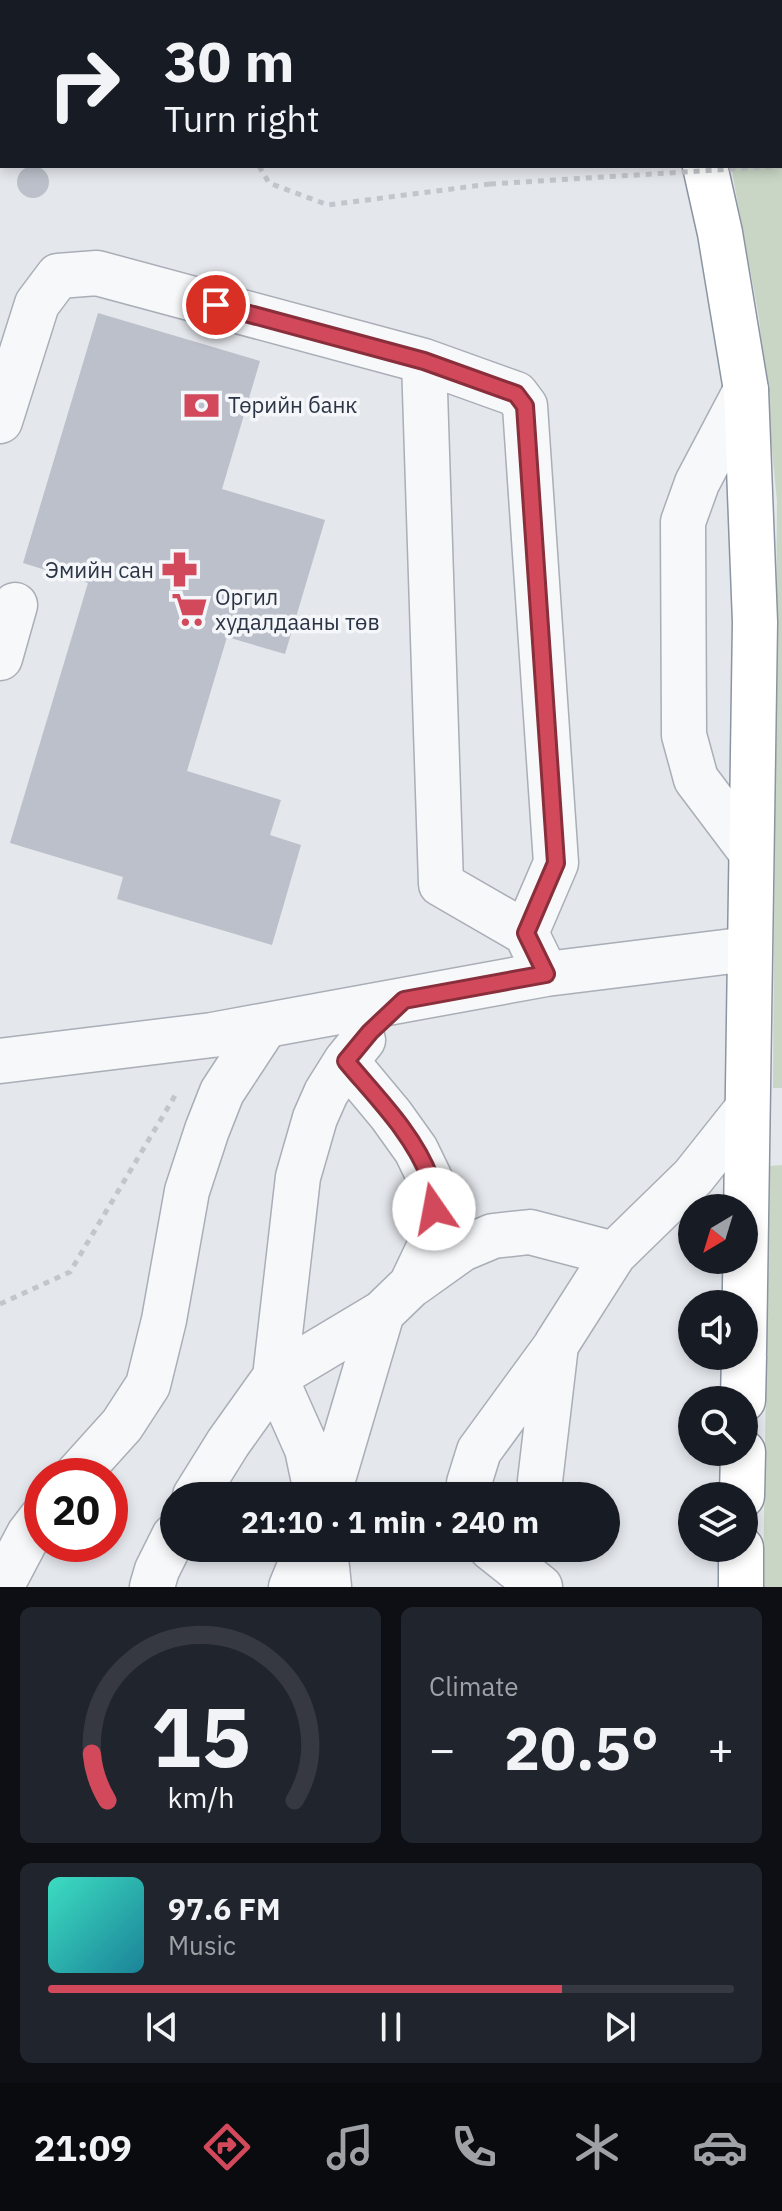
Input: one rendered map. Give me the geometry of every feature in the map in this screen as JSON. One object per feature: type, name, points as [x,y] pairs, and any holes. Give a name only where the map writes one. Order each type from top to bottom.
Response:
[{"type":"highway","points":[[705,168],[720,233],[746,390],[755,622],[749,949],[758,1131],[748,1290]]},
{"type":"highway","points":[[741,1562],[741,1587]]},
{"type":"lane","points":[[0,421],[37,304],[58,276],[97,273],[424,361],[516,394],[525,406],[556,863],[526,933]]},
{"type":"lane","points":[[424,361],[441,884],[526,933],[546,974]]},
{"type":"lane","points":[[746,390],[697,483],[683,522],[684,735],[696,779],[751,852]]},
{"type":"lane","points":[[0,658],[15,605]]},
{"type":"lane","points":[[0,1061],[212,1035],[546,974],[749,949]]},
{"type":"lane","points":[[314,1482],[307,1449],[275,1377],[298,1177],[315,1118],[326,1093],[346,1061],[370,1032],[404,1000]]},
{"type":"lane","points":[[92,1458],[122,1425],[148,1385],[164,1320],[187,1191],[222,1092],[266,1025]]},
{"type":"lane","points":[[333,1482],[396,1299],[431,1243],[434,1209],[431,1181],[416,1150],[346,1061]]},
{"type":"lane","points":[[469,1482],[479,1451],[556,1345],[614,1254],[693,1177],[758,1131]]},
{"type":"lane","points":[[204,1482],[275,1377],[396,1299],[462,1249],[493,1236],[530,1232],[614,1254]]},
{"type":"lane","points":[[540,1482],[556,1345]]},
{"type":"lane","points":[[1,1587],[24,1543]]},
{"type":"lane","points":[[152,1587],[161,1562]]},
{"type":"lane","points":[[291,1587],[301,1562]]},
{"type":"lane","points":[[326,1562],[329,1587]]},
{"type":"lane","points":[[509,1562],[540,1587]]},
{"type":"lane","points":[[548,1562],[551,1587]]},
{"type":"path","points":[[260,168],[269,183],[328,205],[490,184],[750,168]]},
{"type":"path","points":[[0,1304],[70,1272],[180,1087]]},
{"type":"green space","points":[[731,168],[782,168],[782,1088],[773,1088],[777,501],[759,318]]},
{"type":"green space","points":[[782,1165],[782,1587],[763,1587],[769,1166]]},
{"type":"building","points":[[41,168],[48,176],[45,194],[33,198],[21,194],[17,182],[21,170]]},
{"type":"building","name":"Оргил худалдааны төв","points":[[98,313],[260,361],[222,489],[325,520],[285,654],[227,637],[187,771],[281,800],[270,835],[301,845],[272,945],[117,899],[123,877],[10,843],[88,583],[23,563]]},
{"type":"place","name":"Төрийн банк","points":[[202,405]]},
{"type":"place","name":"Эмийн сан","points":[[180,570]]},
{"type":"place","name":"Оргил худалдааны төв","points":[[189,610]]},
{"type":"route","points":[[216,305],[424,361],[516,394],[525,406],[556,863],[526,933],[546,974],[404,1000],[370,1032],[346,1061],[416,1150],[431,1181],[434,1209]]}]
